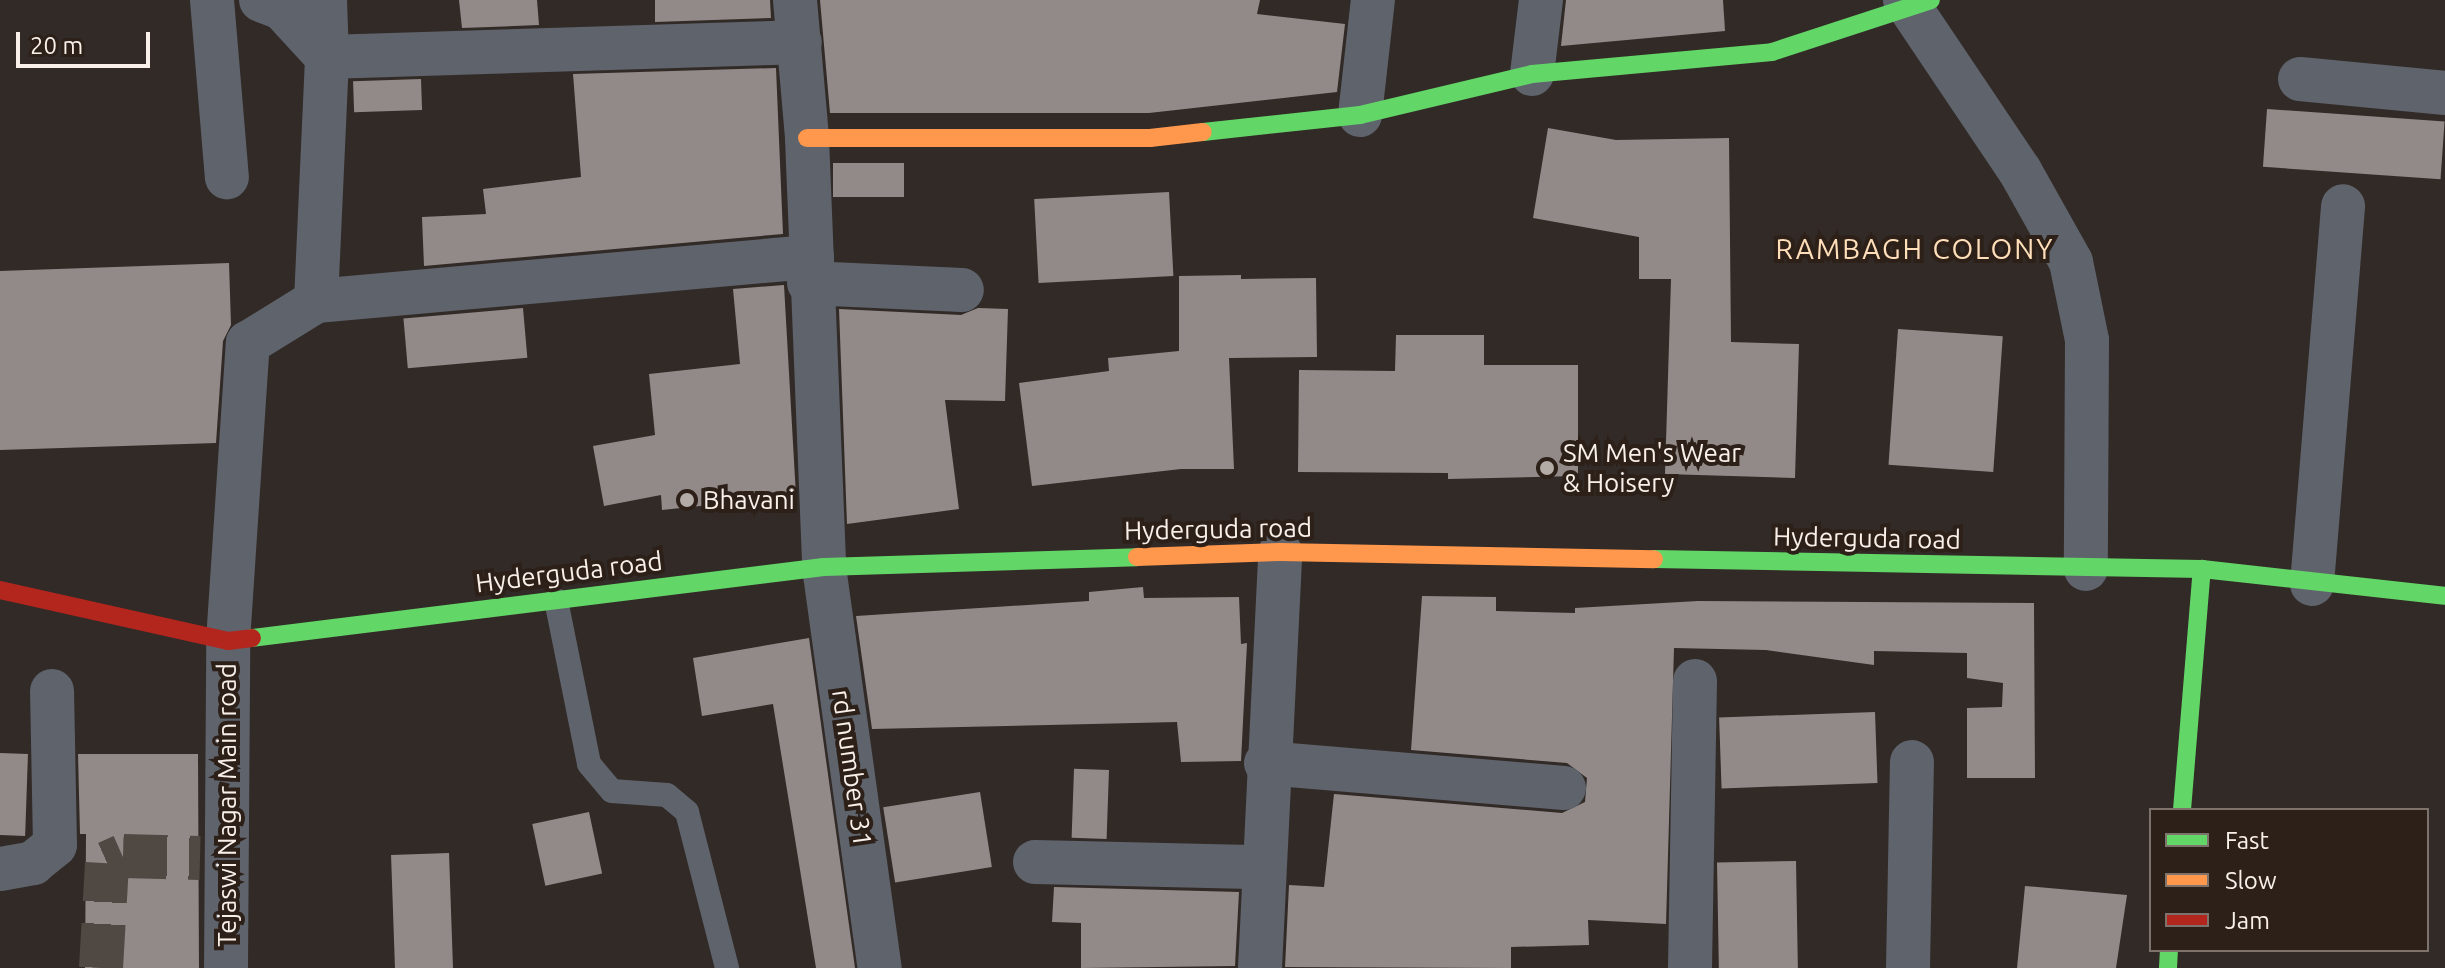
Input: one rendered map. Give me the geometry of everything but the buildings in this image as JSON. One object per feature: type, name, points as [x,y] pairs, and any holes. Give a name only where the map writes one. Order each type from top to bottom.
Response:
[{"type":"street","points":[[212,0],[227,177]]},
{"type":"street","points":[[261,0],[282,8],[327,57]]},
{"type":"street","points":[[325,0],[327,57],[316,301],[811,270],[962,290]]},
{"type":"street","points":[[1360,115],[1373,0]]},
{"type":"street","points":[[1532,74],[1541,0]]},
{"type":"street","points":[[807,138],[1150,138],[1360,115],[1532,74],[1772,52],[1916,3],[2020,171],[2071,262],[2087,340],[2086,569]]},
{"type":"street","points":[[327,57],[797,21]]},
{"type":"street","name":"rd number 31","points":[[797,21],[807,138],[824,567],[880,968]]},
{"type":"street","points":[[2300,79],[2445,93]]},
{"type":"street","points":[[2312,584],[2343,206]]},
{"type":"street","name":"Tejaswi Nagar Main road","points":[[226,968],[213,858],[248,343],[316,301]]},
{"type":"street","points":[[1260,968],[1266,763],[1280,552]]},
{"type":"street","name":"Hyderguda road","points":[[0,590],[228,641],[824,567],[1280,552],[2202,569],[2312,584],[2445,596]]},
{"type":"street","points":[[2182,808],[2202,569]]},
{"type":"street","points":[[1690,968],[1695,681]]},
{"type":"street","points":[[0,869],[33,863],[55,845],[52,691]]},
{"type":"street","points":[[1908,968],[1912,762]]},
{"type":"street","points":[[1266,763],[1564,788]]},
{"type":"street","points":[[1035,862],[1262,867]]},
{"type":"lane","points":[[556,600],[589,764],[612,791],[667,795],[687,812],[727,968]]},
{"type":"tunnel","points":[[101,968],[107,863],[123,856],[200,858]]},
{"type":"traffic: fast","points":[[1203,132],[1360,115],[1532,74],[1772,52],[1931,0]]},
{"type":"traffic: fast","points":[[252,638],[824,567],[1137,557]]},
{"type":"traffic: fast","points":[[1654,559],[2202,569],[2445,596]]},
{"type":"traffic: fast","points":[[2182,808],[2202,569]]},
{"type":"traffic: fast","points":[[2168,968],[2169,952]]},
{"type":"traffic: slow","points":[[807,138],[1150,138],[1203,132]]},
{"type":"traffic: slow","points":[[1137,557],[1280,552],[1654,559]]},
{"type":"traffic: jam","points":[[0,590],[228,641],[252,638]]},
{"type":"place","name":"SM Men's Wear & Hoisery","points":[[1547,468]]},
{"type":"place","name":"Bhavani","points":[[687,500]]},
{"type":"district","name":"RAMBAGH COLONY","points":[[1915,249]]}]
